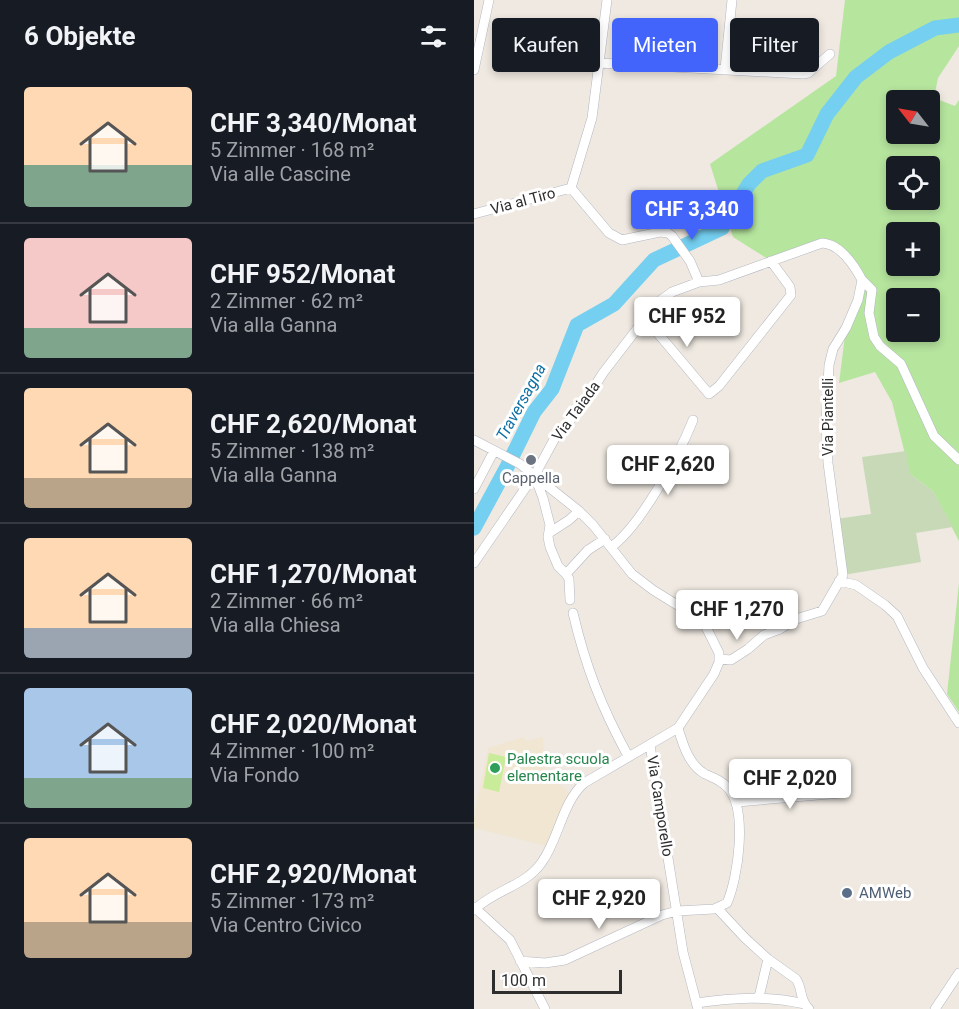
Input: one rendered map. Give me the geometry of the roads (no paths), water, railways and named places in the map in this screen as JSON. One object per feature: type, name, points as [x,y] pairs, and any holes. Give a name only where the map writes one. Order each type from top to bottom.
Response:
[{"type":"street","points":[[474,70],[489,0]]},
{"type":"street","points":[[600,55],[607,0]]},
{"type":"street","points":[[725,69],[732,0]]},
{"type":"street","points":[[600,63],[803,74],[808,73],[830,54]]},
{"type":"street","points":[[598,72],[592,118],[571,188],[609,233],[616,238],[622,240],[660,232],[672,236],[690,261],[699,282]]},
{"type":"street","name":"Via al Tiro","points":[[474,214],[571,188]]},
{"type":"street","name":"Via Taiada","points":[[474,563],[534,475],[556,435],[581,408],[603,373],[645,318],[668,294],[699,282],[719,280],[813,245],[826,243],[837,248],[855,268],[862,280]]},
{"type":"street","points":[[645,318],[709,394],[719,386],[791,295],[790,287],[771,261]]},
{"type":"street","points":[[862,280],[872,290],[869,313],[874,337],[880,346],[901,364],[931,432],[959,460]]},
{"type":"street","name":"Via Piantelli","points":[[841,578],[828,463],[826,423],[829,365],[833,349],[846,328],[858,300],[862,280]]},
{"type":"street","points":[[566,573],[588,550],[608,543],[627,531],[666,474],[693,420]]},
{"type":"street","points":[[474,440],[520,464],[534,475],[579,511],[608,543],[622,563],[642,582],[704,621],[720,659],[714,674],[678,728],[579,787],[543,861],[536,870],[475,908],[510,940],[545,1009]]},
{"type":"street","points":[[474,489],[497,453]]},
{"type":"street","points":[[534,475],[550,525],[550,547],[558,566],[569,579],[570,600]]},
{"type":"street","points":[[549,533],[579,511]]},
{"type":"street","points":[[720,659],[731,660],[764,635],[796,619],[822,611],[841,578],[862,589],[897,616],[923,668],[959,723]]},
{"type":"street","name":"Via Camporello","points":[[573,613],[590,677],[605,713],[628,756]]},
{"type":"street","points":[[520,961],[545,963],[565,960],[662,915],[677,911],[717,908],[727,903],[738,858],[737,802],[724,784],[698,769],[692,762],[678,728]]},
{"type":"street","name":"Via Camporello","points":[[650,745],[683,952],[697,1006]]},
{"type":"street","points":[[737,802],[840,793]]},
{"type":"street","points":[[697,1006],[732,998],[759,997],[804,1003],[798,981],[768,959],[717,908]]},
{"type":"street","points":[[759,997],[768,959]]},
{"type":"street","points":[[935,1009],[959,973]]},
{"type":"waterway","name":"Traversagna","points":[[474,528],[534,412],[552,389],[577,325],[614,304],[654,260],[722,228],[749,184],[762,171],[807,155],[827,114],[856,77],[889,52],[935,28],[959,25]]},
{"type":"place","name":"Cappella","points":[[531,460]]},
{"type":"place","name":"Palestra scuola elementare","points":[[495,768]]},
{"type":"place","name":"AMWeb","points":[[847,893]]}]
